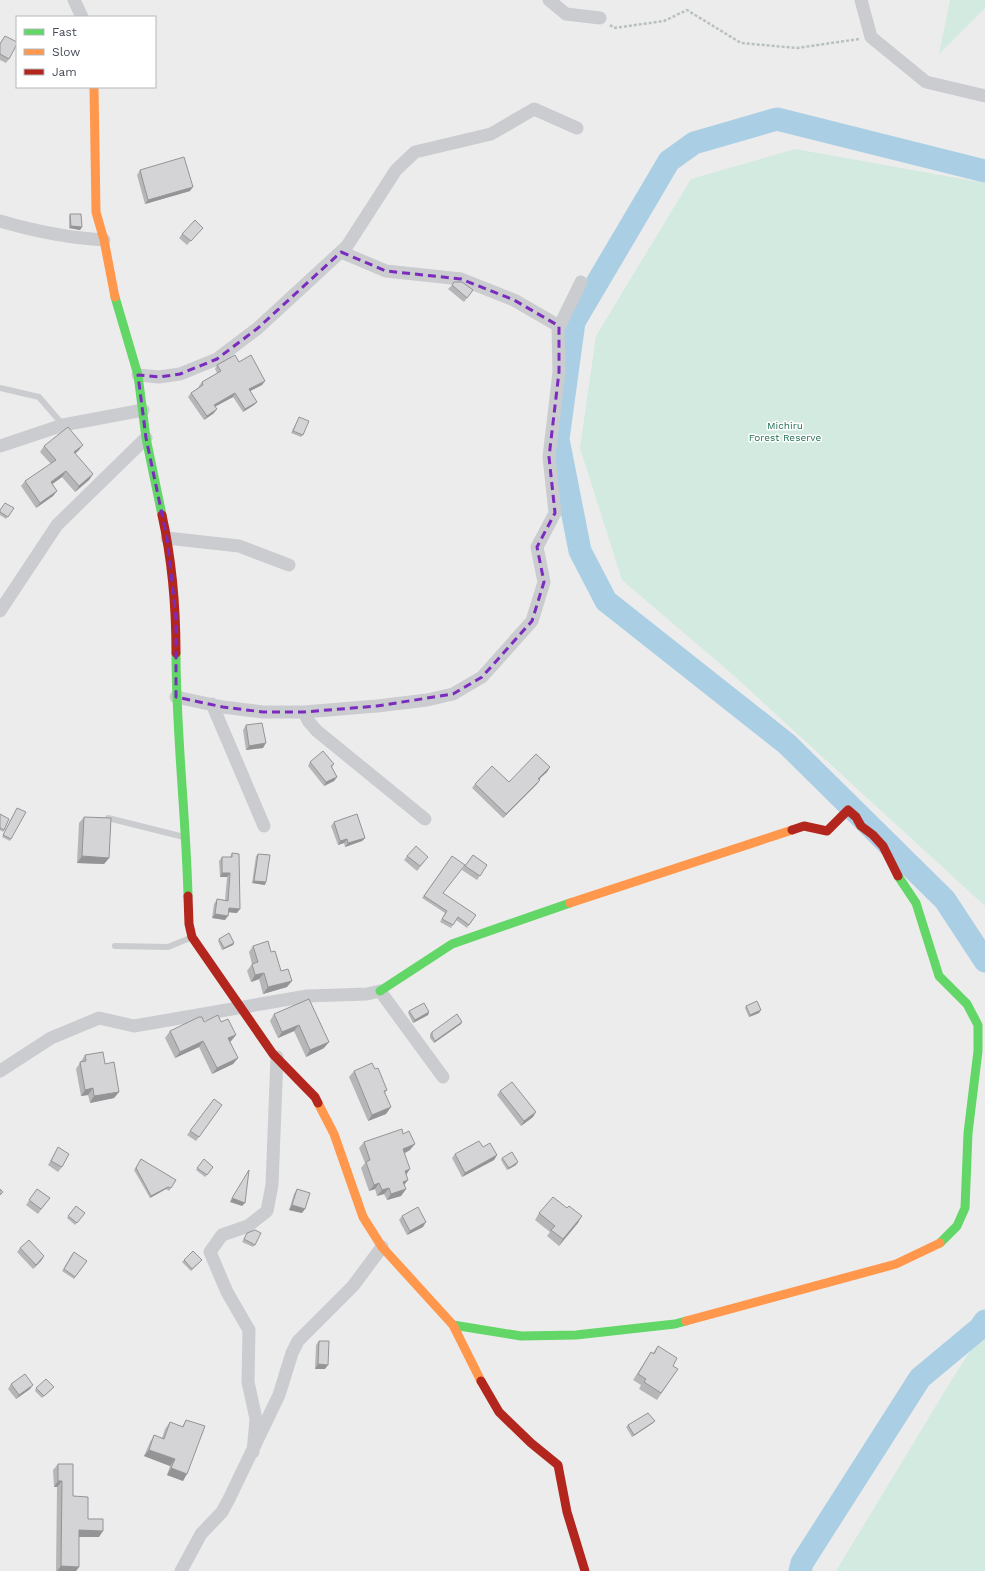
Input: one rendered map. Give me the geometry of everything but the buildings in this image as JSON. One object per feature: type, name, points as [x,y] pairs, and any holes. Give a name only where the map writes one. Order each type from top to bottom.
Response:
[{"type":"street","points":[[74,0],[82,16]]},
{"type":"street","points":[[549,0],[566,14],[600,18]]},
{"type":"street","points":[[861,0],[871,37],[926,82],[985,96]]},
{"type":"street","points":[[94,88],[96,212],[104,240],[114,294],[138,375],[146,438],[167,538],[176,617],[176,697],[187,837],[189,924],[192,937],[239,1007],[277,1057],[315,1097],[334,1134],[363,1217],[382,1248],[453,1325],[481,1382],[499,1412],[531,1443],[558,1465],[567,1512],[585,1571]]},
{"type":"street","points":[[138,375],[159,377],[180,374],[216,359],[258,328],[347,246],[396,170],[415,152],[491,134],[534,109],[577,128]]},
{"type":"street","points":[[0,221],[38,232],[80,239],[104,240]]},
{"type":"street","points":[[341,252],[386,271],[461,279],[514,300],[559,326]]},
{"type":"street","points":[[176,697],[262,712],[304,712],[384,706],[453,694],[482,677],[532,621],[544,582],[537,547],[556,513],[549,457],[559,372],[559,326],[581,282]]},
{"type":"street","points":[[0,446],[63,426],[143,410]]},
{"type":"street","points":[[0,611],[57,525],[146,438]]},
{"type":"street","points":[[167,538],[239,546],[289,564]]},
{"type":"street","points":[[212,704],[264,826]]},
{"type":"street","points":[[304,712],[309,722],[318,731],[425,819]]},
{"type":"street","points":[[0,1071],[51,1038],[99,1018],[134,1026],[307,996],[367,994],[380,992],[452,944],[615,887],[804,826],[826,831],[848,810],[856,817],[861,826],[873,835],[883,846],[900,881],[916,903],[939,976],[967,1004],[978,1025],[978,1051],[968,1133],[965,1208],[957,1226],[939,1245],[896,1264],[675,1324],[576,1335],[521,1336],[453,1325]]},
{"type":"street","points":[[380,992],[443,1077]]},
{"type":"street","points":[[252,1452],[256,1419],[248,1382],[250,1330],[227,1292],[210,1252],[222,1235],[248,1226],[267,1211],[272,1185],[277,1057]]},
{"type":"street","points":[[181,1571],[201,1534],[222,1512],[279,1395],[292,1353],[298,1341],[354,1286],[382,1248]]},
{"type":"lane","points":[[0,388],[39,397],[63,426]]},
{"type":"lane","points":[[108,818],[187,837]]},
{"type":"lane","points":[[116,946],[168,946],[192,937]]},
{"type":"path","points":[[600,18],[614,28],[664,21],[686,10],[741,43],[797,48],[871,37]]},
{"type":"highlighted area","points":[[341,252],[386,271],[461,279],[514,300],[559,326],[559,372],[549,457],[555,513],[537,547],[544,582],[532,621],[482,677],[453,694],[377,706],[304,712],[263,712],[223,707],[176,697],[176,617],[167,538],[146,438],[138,375],[159,377],[180,374],[217,359],[258,328]]},
{"type":"green space","points":[[950,0],[985,0],[985,8],[939,54]]},
{"type":"green space","name":"Michiru Forest Reserve","points":[[795,149],[985,183],[985,906],[731,673],[622,580],[580,448],[596,336],[691,179]]},
{"type":"green space","points":[[985,1328],[985,1571],[836,1571],[954,1376]]},
{"type":"waterway","points":[[985,171],[777,119],[694,143],[669,161],[574,322],[558,439],[580,551],[606,601],[787,744],[945,900],[985,961]]},
{"type":"waterway","points":[[800,1571],[802,1563],[920,1378],[980,1328],[985,1321]]},
{"type":"traffic: fast","points":[[115,297],[138,375],[146,438],[162,515]]},
{"type":"traffic: fast","points":[[176,653],[176,683],[188,896]]},
{"type":"traffic: fast","points":[[898,876],[916,903],[939,976],[967,1004],[978,1025],[978,1051],[968,1133],[965,1208],[957,1226],[940,1243]]},
{"type":"traffic: fast","points":[[380,991],[452,944],[570,903]]},
{"type":"traffic: fast","points":[[453,1325],[521,1336],[576,1335],[675,1324],[686,1321]]},
{"type":"traffic: slow","points":[[94,88],[96,212],[104,240],[115,297]]},
{"type":"traffic: slow","points":[[570,903],[792,830]]},
{"type":"traffic: slow","points":[[318,1103],[334,1134],[363,1217],[382,1247],[453,1325],[481,1381]]},
{"type":"traffic: slow","points":[[686,1321],[896,1264],[940,1243]]},
{"type":"traffic: jam","points":[[162,515],[173,584],[176,653]]},
{"type":"traffic: jam","points":[[792,830],[804,826],[827,831],[848,810],[856,817],[861,826],[873,835],[883,846],[898,876]]},
{"type":"traffic: jam","points":[[188,896],[189,924],[192,937],[273,1054],[315,1097],[318,1103]]},
{"type":"traffic: jam","points":[[481,1381],[499,1412],[531,1443],[558,1465],[567,1512],[585,1571]]}]
